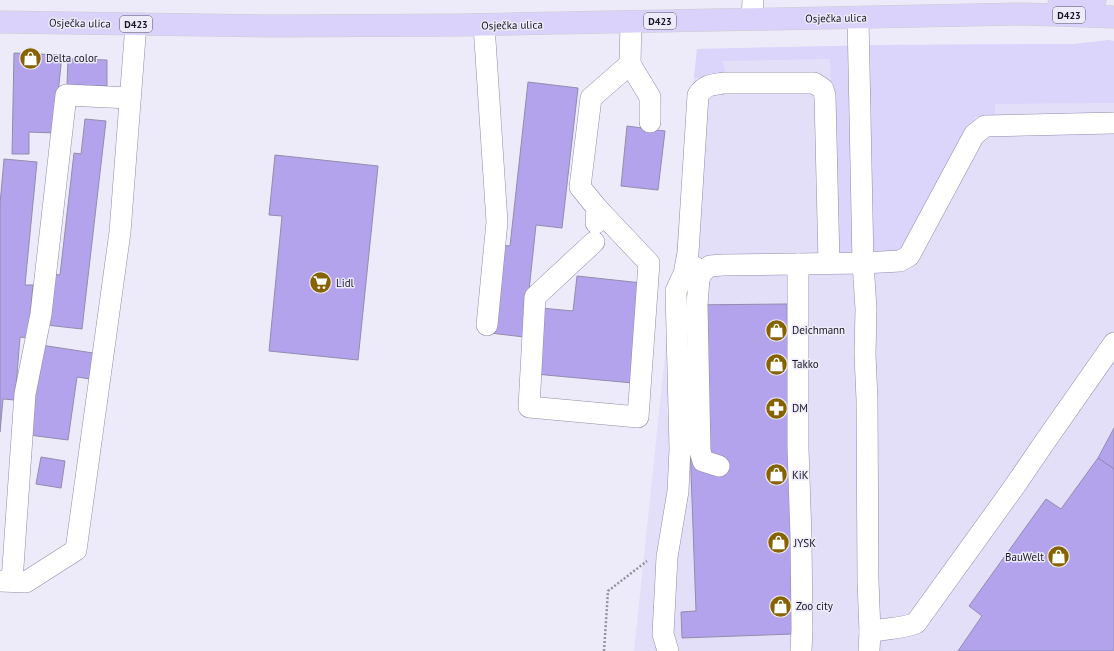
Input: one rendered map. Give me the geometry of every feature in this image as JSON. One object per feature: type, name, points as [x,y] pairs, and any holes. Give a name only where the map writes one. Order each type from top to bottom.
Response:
[{"type":"main road","name":"Osječka ulica","points":[[1024,14],[1043,7],[1063,3],[1095,0]]},
{"type":"main road","name":"Osječka ulica","points":[[0,22],[272,26],[484,25],[632,22],[753,10],[858,17],[1024,14],[1114,17]]},
{"type":"lane","points":[[858,17],[863,263],[866,309],[865,355],[867,400],[868,581],[870,642]]},
{"type":"lane","points":[[632,22],[630,64],[650,97],[650,122]]},
{"type":"lane","points":[[130,98],[66,95],[41,314],[25,394],[6,581],[26,582],[76,550],[120,232],[136,24]]},
{"type":"lane","points":[[484,25],[497,222],[487,325]]},
{"type":"lane","points":[[597,208],[593,248],[535,297],[529,407],[638,417],[649,264],[597,208],[580,187],[590,98],[630,64]]},
{"type":"lane","points":[[668,651],[663,634],[667,557],[678,491],[680,449],[676,291],[684,274],[688,253],[698,95],[703,88],[724,83],[814,83],[823,89],[825,96],[829,263]]},
{"type":"lane","points":[[684,274],[692,267],[900,261],[909,256],[974,135],[985,126],[1114,123]]},
{"type":"lane","points":[[798,264],[798,448],[801,537],[801,651]]},
{"type":"lane","points":[[710,266],[702,272],[699,279],[700,451],[703,461],[719,466]]},
{"type":"lane","points":[[870,642],[884,629],[906,627],[916,623],[1014,487],[1114,344]]},
{"type":"path","points":[[604,651],[608,591],[669,544]]},
{"type":"shaded area","points":[[1109,40],[1114,45],[1114,651],[634,651],[697,49],[885,45],[1074,44]]},
{"type":"shaded area","points":[[1109,40],[1114,41],[1114,103],[995,104],[995,118],[975,117],[903,252],[838,254],[830,59],[722,61],[727,76],[694,78],[697,49],[885,45],[1074,44]]},
{"type":"building","points":[[14,53],[62,55],[54,133],[29,132],[29,154],[12,154]]},
{"type":"building","points":[[68,59],[107,60],[107,86],[67,85]]},
{"type":"building","points":[[528,82],[578,88],[562,228],[536,225],[524,337],[490,333],[500,245],[510,246]]},
{"type":"building","points":[[85,119],[106,121],[82,329],[46,325],[52,274],[60,275],[74,153],[81,154]]},
{"type":"building","points":[[627,126],[665,131],[658,190],[621,186]]},
{"type":"building","name":"Lidl","points":[[275,155],[378,166],[358,360],[269,351],[282,216],[269,215]]},
{"type":"building","points":[[4,159],[37,162],[25,285],[33,285],[28,338],[20,337],[15,400],[3,399],[0,432],[0,204]]},
{"type":"building","points":[[577,276],[642,283],[633,383],[535,374],[541,308],[573,311]]},
{"type":"building","points":[[787,304],[793,634],[682,638],[681,612],[696,611],[685,305]]},
{"type":"building","points":[[41,345],[93,353],[90,379],[77,377],[68,440],[29,435]]},
{"type":"building","points":[[1114,428],[1114,469],[1098,458]]},
{"type":"building","points":[[41,457],[65,461],[61,488],[36,484]]},
{"type":"building","name":"BauWelt","points":[[1098,458],[1114,469],[1114,651],[958,651],[982,616],[969,606],[1046,499],[1061,509]]},
{"type":"place","name":"Delta color","points":[[31,58]]},
{"type":"place","name":"Lidl","points":[[321,283]]},
{"type":"place","name":"Deichmann","points":[[776,330]]},
{"type":"place","name":"Takko","points":[[777,364]]},
{"type":"place","name":"DM","points":[[776,408]]},
{"type":"place","name":"KiK","points":[[776,475]]},
{"type":"place","name":"JYSK","points":[[779,543]]},
{"type":"place","name":"BauWelt","points":[[1059,557]]},
{"type":"place","name":"Zoo city","points":[[780,606]]}]
